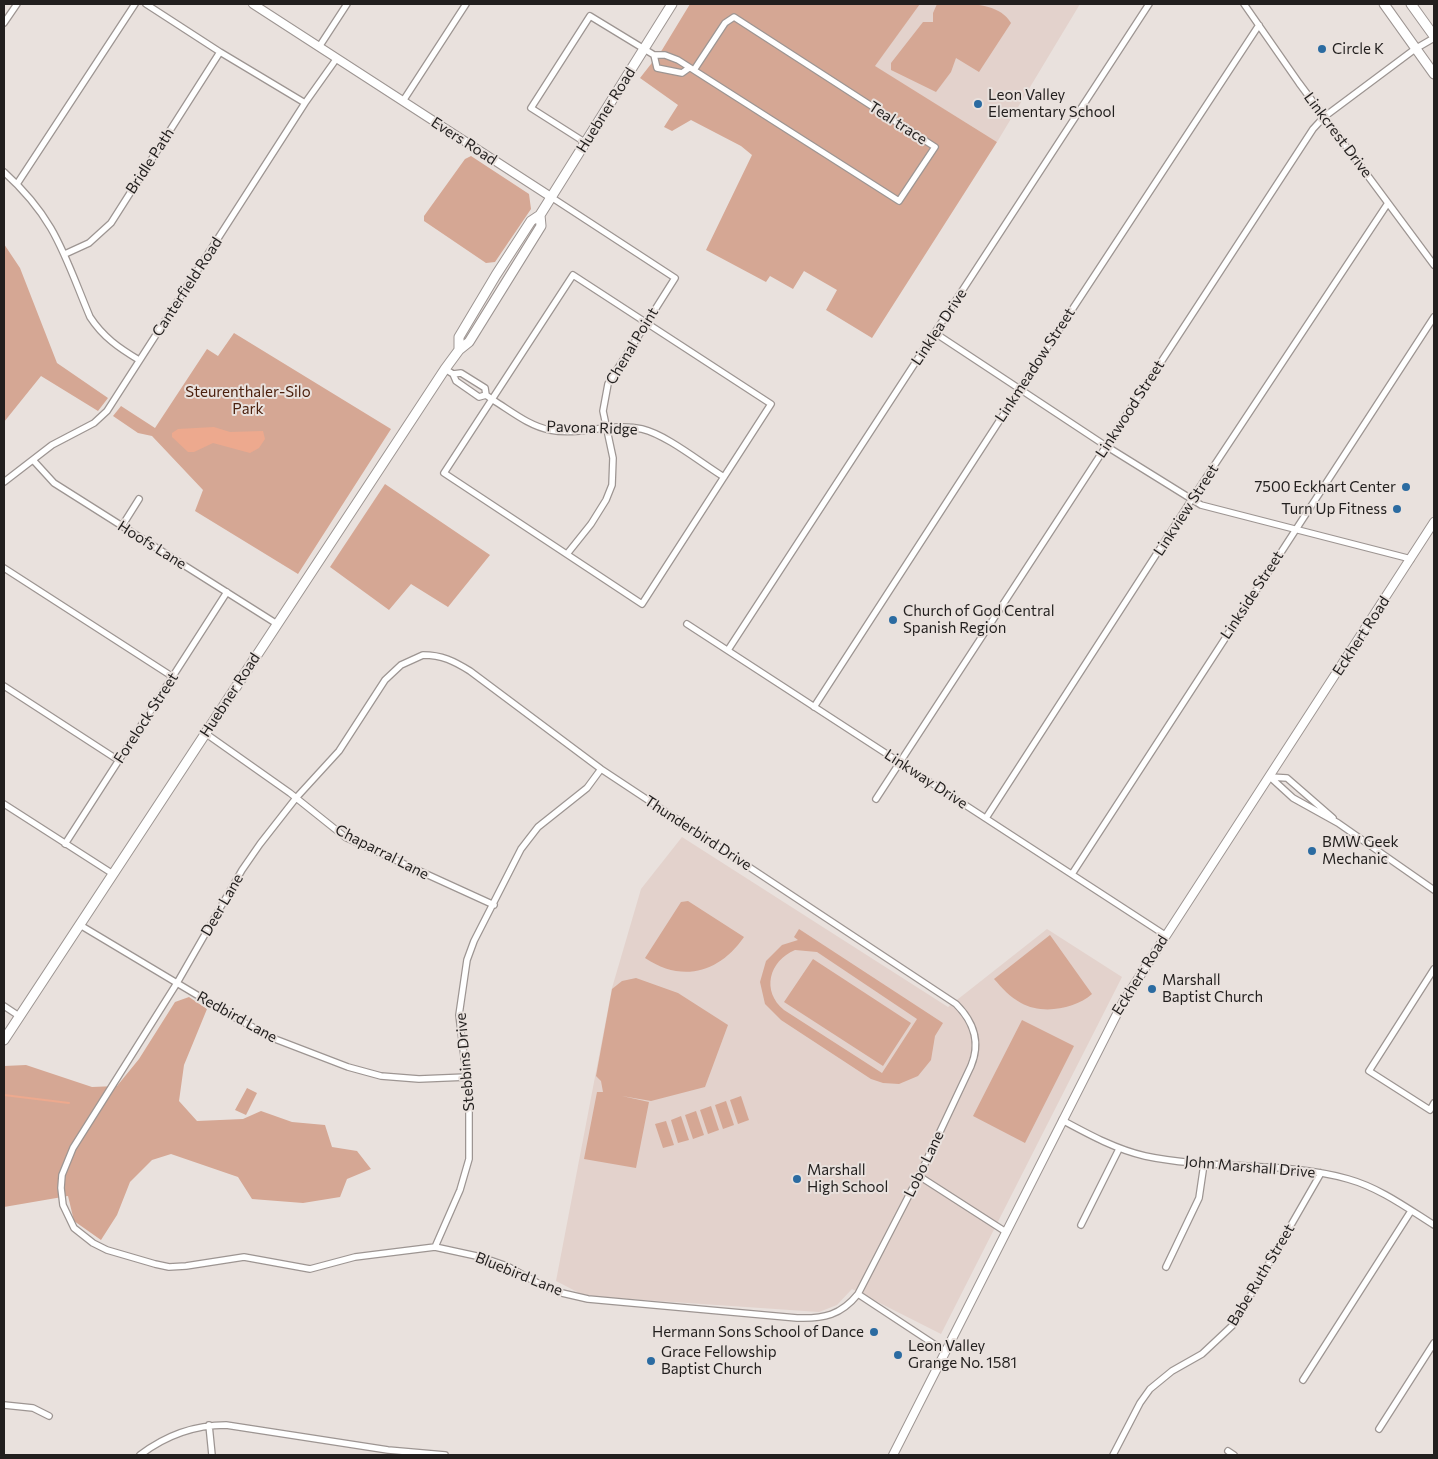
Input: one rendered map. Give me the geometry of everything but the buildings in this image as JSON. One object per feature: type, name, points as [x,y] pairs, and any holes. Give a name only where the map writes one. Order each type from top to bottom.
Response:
[{"type":"main road","name":"Evers Road","points":[[253,4],[551,198]]},
{"type":"main road","name":"Huebner Road","points":[[4,1040],[276,624],[449,371],[459,350],[459,337],[496,275],[531,221],[540,215],[672,4]]},
{"type":"main road","points":[[1384,4],[1434,74]]},
{"type":"main road","points":[[1411,4],[1434,37]]},
{"type":"main road","name":"Eckhert Road","points":[[893,1455],[1123,1002],[1434,522]]},
{"type":"street","points":[[4,23],[17,4]]},
{"type":"street","points":[[17,184],[135,4]]},
{"type":"street","points":[[146,4],[305,104]]},
{"type":"street","points":[[320,47],[347,4]]},
{"type":"street","points":[[403,101],[466,4]]},
{"type":"street","name":"Linklea Drive","points":[[728,650],[1149,4]]},
{"type":"street","name":"Linkcrest Drive","points":[[1244,4],[1324,117],[1434,266]]},
{"type":"street","name":"Teal trace","points":[[586,143],[531,108],[590,16],[654,55],[665,55],[691,69],[899,201],[935,146],[734,17],[725,23],[691,69],[682,73],[657,68],[654,55]]},
{"type":"street","name":"Linkmeadow Street","points":[[814,707],[1259,25]]},
{"type":"street","name":"Linkwood Street","points":[[876,799],[1313,129],[1324,117],[1434,37]]},
{"type":"street","name":"Bridle Path","points":[[65,254],[90,243],[111,223],[220,52]]},
{"type":"street","name":"Canterfield Road","points":[[4,482],[52,446],[86,428],[101,417],[112,404],[305,104],[337,58]]},
{"type":"street","points":[[4,172],[39,208],[65,254],[90,317],[98,329],[115,346],[139,360]]},
{"type":"street","name":"Evers Road","points":[[551,198],[675,278]]},
{"type":"street","name":"Linkview Street","points":[[986,818],[1192,499],[1388,203]]},
{"type":"street","points":[[573,275],[646,322],[770,404],[642,604],[444,474],[573,275]]},
{"type":"street","name":"Chenal Point","points":[[567,554],[591,524],[606,500],[612,484],[614,464],[603,404],[608,384],[675,278]]},
{"type":"street","name":"Linkside Street","points":[[1072,874],[1434,317]]},
{"type":"street","points":[[935,333],[1106,446],[1201,505],[1411,559]]},
{"type":"street","name":"Pavona Ridge","points":[[449,371],[456,382],[479,397],[486,395]]},
{"type":"street","name":"Pavona Ridge","points":[[449,371],[461,373],[485,388],[486,395],[526,421],[558,431],[638,428],[657,435],[724,477]]},
{"type":"street","name":"Hoofs Lane","points":[[33,460],[54,483],[276,624]]},
{"type":"street","points":[[122,526],[139,500]]},
{"type":"street","points":[[4,568],[173,677]]},
{"type":"street","name":"Forelock Street","points":[[65,844],[226,592]]},
{"type":"street","name":"Linkway Drive","points":[[686,624],[1165,935]]},
{"type":"street","name":"Thunderbird Drive","points":[[413,659],[436,655],[451,659],[470,671],[602,769],[956,1004],[968,1017],[974,1030]]},
{"type":"street","name":"Deer Lane","points":[[62,1175],[73,1148],[177,983],[242,870],[296,798],[339,751],[385,680],[401,665],[413,659]]},
{"type":"street","points":[[4,686],[118,760]]},
{"type":"street","name":"Chaparral Lane","points":[[205,733],[296,798],[345,837],[494,905]]},
{"type":"street","name":"Stebbins Drive","points":[[435,1246],[460,1190],[469,1159],[471,1127],[459,1015],[465,970],[474,941],[531,833],[587,788],[602,769]]},
{"type":"street","points":[[1270,777],[1287,778],[1338,823]]},
{"type":"street","points":[[1270,777],[1293,798],[1338,823],[1434,890]]},
{"type":"street","points":[[4,804],[112,874]]},
{"type":"street","name":"Redbird Lane","points":[[80,924],[254,1029],[348,1067],[381,1076],[419,1079],[467,1077]]},
{"type":"street","points":[[1434,969],[1369,1071],[1430,1110],[1434,1103]]},
{"type":"street","points":[[4,1006],[20,1016]]},
{"type":"street","name":"Lobo Lane","points":[[858,1294],[919,1176],[976,1054],[977,1042],[974,1030]]},
{"type":"street","name":"John Marshall Drive","points":[[1062,1120],[1119,1149],[1153,1158],[1320,1173],[1365,1185],[1434,1225]]},
{"type":"street","points":[[1081,1225],[1119,1149]]},
{"type":"street","points":[[1166,1267],[1199,1198],[1204,1164]]},
{"type":"street","name":"Babe Ruth Street","points":[[1113,1455],[1140,1403],[1150,1389],[1172,1371],[1202,1354],[1234,1324],[1320,1173]]},
{"type":"street","name":"Bluebird Lane","points":[[62,1175],[62,1205],[74,1228],[93,1243],[107,1250],[155,1264],[186,1266],[244,1257],[310,1269],[355,1257],[435,1246],[481,1257],[507,1266],[562,1294],[588,1299],[817,1319],[838,1313],[850,1304],[858,1294]]},
{"type":"street","points":[[919,1176],[1006,1232]]},
{"type":"street","points":[[1303,1380],[1411,1211]]},
{"type":"street","points":[[858,1294],[946,1352]]},
{"type":"street","points":[[1379,1429],[1434,1343]]},
{"type":"street","points":[[4,1405],[33,1408],[49,1416]]},
{"type":"street","points":[[209,1425],[212,1455]]},
{"type":"street","points":[[140,1455],[170,1437],[209,1425],[237,1426],[388,1450],[444,1455]]},
{"type":"street","points":[[1228,1452],[1234,1455]]},
{"type":"shaded area","name":"Leon Valley Elementary School","points":[[920,4],[1080,4],[997,142],[874,66]]},
{"type":"shaded area","points":[[214,427],[230,432],[263,431],[265,439],[259,448],[250,453],[213,443],[194,452],[188,452],[172,437],[172,433],[178,429]]},
{"type":"shaded area","name":"Marshall High School","points":[[682,837],[948,1007],[1047,929],[1122,977],[941,1334],[852,1289],[837,1305],[819,1312],[585,1296],[556,1281],[612,988],[641,889]]},
{"type":"green space","points":[[690,4],[920,4],[875,66],[997,142],[872,338],[826,310],[837,290],[804,271],[793,289],[770,276],[766,282],[706,250],[752,155],[741,146],[691,120],[672,131],[664,127],[678,105],[640,78],[662,50]]},
{"type":"green space","points":[[937,4],[967,4],[988,7],[997,10],[1011,23],[979,72],[956,58],[951,72],[936,92],[891,70],[891,63],[923,22],[933,22],[933,13]]},
{"type":"green space","points":[[471,156],[529,194],[531,209],[495,262],[486,263],[424,221],[424,216],[465,159]]},
{"type":"green space","points":[[4,244],[20,268],[57,363],[108,398],[98,411],[41,376],[4,422]]},
{"type":"green space","name":"Steurenthaler-Silo Park","points":[[234,333],[391,429],[298,574],[195,511],[203,490],[152,436],[138,433],[113,416],[121,406],[155,428],[207,349],[218,356]]},
{"type":"green space","points":[[385,484],[490,555],[448,607],[411,584],[389,610],[330,567]]},
{"type":"green space","points":[[688,901],[744,937],[723,959],[699,970],[686,972],[673,970],[659,966],[645,958],[681,902]]},
{"type":"green space","points":[[799,929],[943,1023],[935,1036],[931,1060],[918,1076],[899,1084],[883,1083],[871,1079],[781,1020],[765,1004],[760,982],[766,961],[782,945],[798,940],[794,937]],"holes":[[[795,950],[817,952],[917,1019],[882,1073],[784,1010],[772,994],[771,977],[779,961]]]},
{"type":"green space","points":[[1050,935],[1092,994],[1068,1007],[1039,1009],[1029,1007],[1017,1001],[994,979]]},
{"type":"green space","points":[[813,959],[911,1023],[883,1066],[784,1002]]},
{"type":"green space","points":[[636,978],[678,993],[728,1025],[705,1087],[651,1101],[622,1096],[649,1102],[636,1168],[584,1159],[597,1092],[603,1092],[601,1081],[596,1076],[612,989],[622,981]]},
{"type":"green space","points":[[189,997],[207,1009],[184,1065],[179,1101],[197,1121],[243,1119],[261,1111],[292,1122],[325,1125],[332,1147],[357,1151],[371,1169],[347,1179],[340,1197],[303,1203],[252,1199],[238,1177],[171,1154],[152,1160],[130,1182],[117,1215],[101,1240],[74,1221],[68,1196],[4,1207],[4,1066],[26,1065],[92,1087],[117,1086],[139,1059],[175,1002]]},
{"type":"green space","points":[[1022,1020],[1074,1046],[1025,1143],[973,1116]]},
{"type":"green space","points":[[247,1088],[257,1093],[246,1115],[235,1110]]},
{"type":"green space","points":[[741,1096],[749,1120],[738,1124],[730,1100]]},
{"type":"green space","points":[[726,1101],[734,1125],[723,1129],[715,1105]]},
{"type":"green space","points":[[711,1106],[719,1130],[708,1134],[700,1110]]},
{"type":"green space","points":[[696,1111],[704,1135],[693,1139],[685,1115]]},
{"type":"green space","points":[[681,1116],[689,1140],[678,1143],[671,1120]]},
{"type":"green space","points":[[666,1121],[674,1145],[663,1148],[655,1124]]},
{"type":"waterway","points":[[4,1095],[69,1103]]},
{"type":"place","name":"Circle K","points":[[1322,49]]},
{"type":"place","name":"Leon Valley Elementary School","points":[[978,104]]},
{"type":"place","name":"7500 Eckhart Center","points":[[1406,487]]},
{"type":"place","name":"Turn Up Fitness","points":[[1397,509]]},
{"type":"place","name":"Church of God Central Spanish Region","points":[[893,620]]},
{"type":"place","name":"BMW Geek Mechanic","points":[[1312,851]]},
{"type":"place","name":"Marshall Baptist Church","points":[[1152,989]]},
{"type":"place","name":"Marshall High School","points":[[797,1179]]},
{"type":"place","name":"Hermann Sons School of Dance","points":[[874,1332]]},
{"type":"place","name":"Leon Valley Grange No. 1581","points":[[898,1355]]},
{"type":"place","name":"Grace Fellowship Baptist Church","points":[[651,1361]]}]
